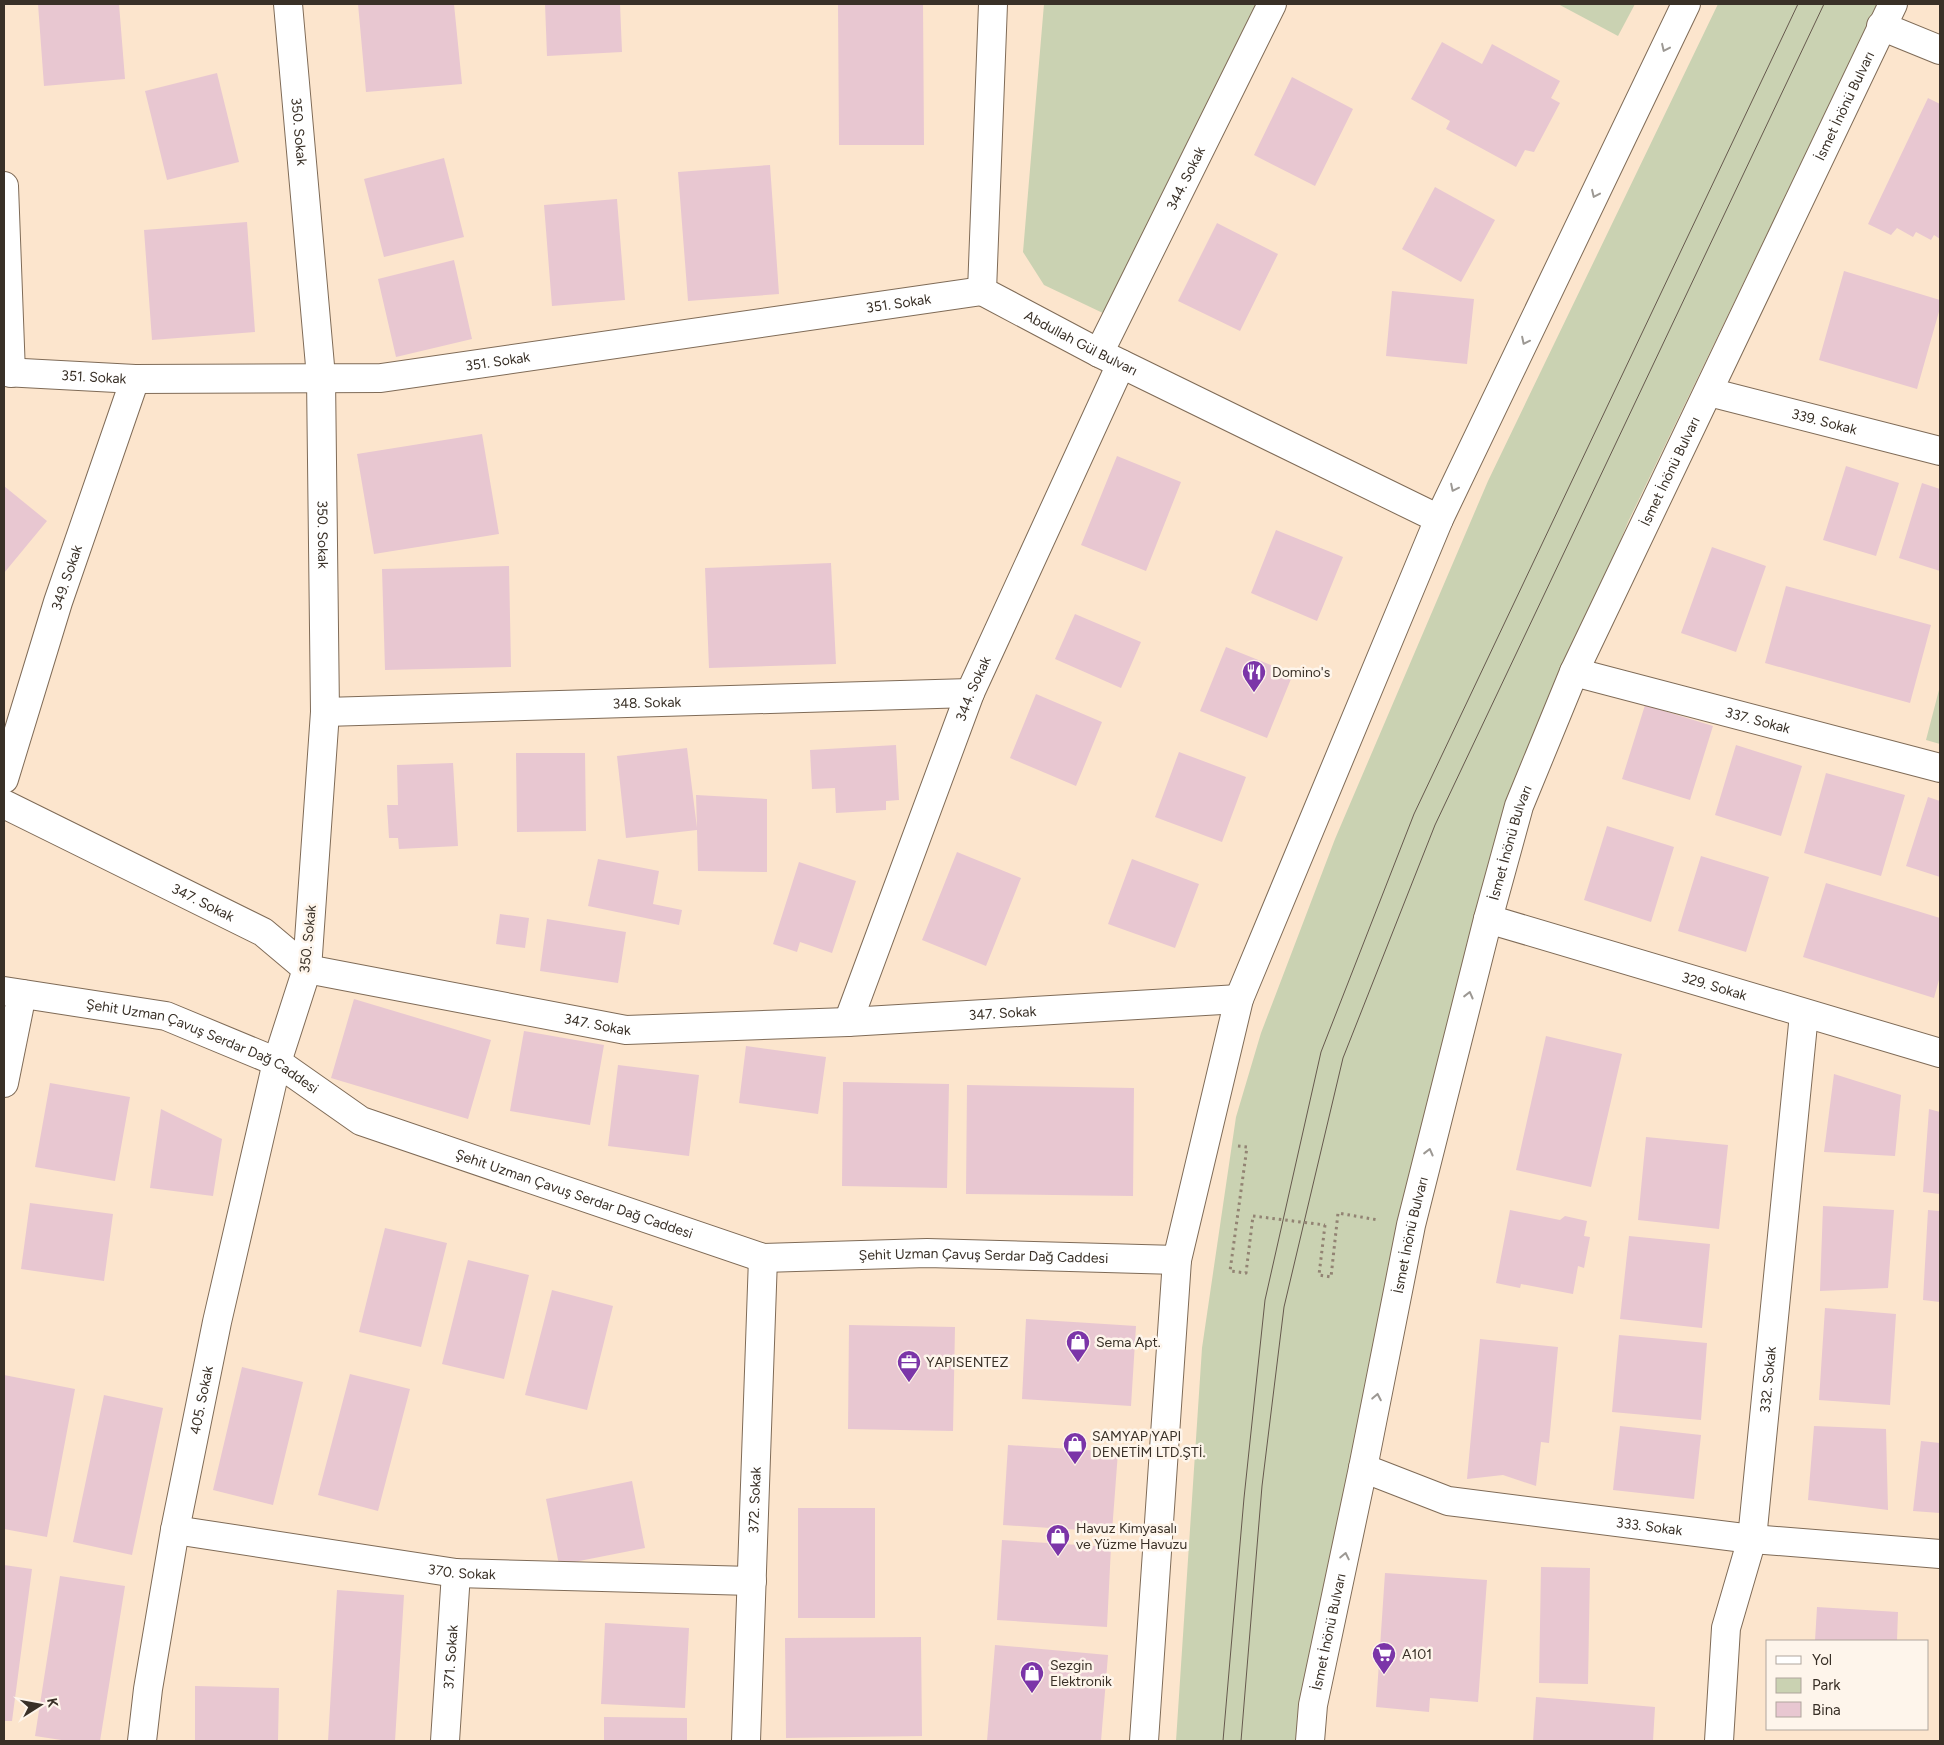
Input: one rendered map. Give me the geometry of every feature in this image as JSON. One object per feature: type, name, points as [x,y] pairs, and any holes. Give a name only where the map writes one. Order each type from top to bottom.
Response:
[{"type":"street","name":"350. Sokak","points":[[277,1062],[307,969],[325,712],[321,377],[288,4]]},
{"type":"street","points":[[982,291],[993,4]]},
{"type":"street","name":"344. Sokak","points":[[848,1022],[970,693],[1110,358],[1272,4]]},
{"type":"street","points":[[1144,1741],[1177,1260],[1239,999],[1440,519],[1686,4]]},
{"type":"street","points":[[1887,15],[1940,50]]},
{"type":"street","name":"İsmet İnönü Bulvarı","points":[[1310,1741],[1313,1706],[1364,1468],[1411,1225],[1488,920],[1519,806],[1574,672],[1887,15]]},
{"type":"street","points":[[4,186],[7,372]]},
{"type":"street","name":"351. Sokak","points":[[7,372],[136,378],[381,378],[982,291]]},
{"type":"street","name":"Abdullah Gül Bulvarı","points":[[982,291],[1110,358],[1440,519]]},
{"type":"street","name":"349. Sokak","points":[[4,779],[58,602],[136,378]]},
{"type":"street","name":"339. Sokak","points":[[1709,392],[1940,451]]},
{"type":"street","name":"337. Sokak","points":[[1574,672],[1940,768]]},
{"type":"street","name":"348. Sokak","points":[[325,712],[970,693]]},
{"type":"street","name":"347. Sokak","points":[[4,804],[263,932],[307,969],[626,1030],[848,1022],[1239,999]]},
{"type":"street","name":"329. Sokak","points":[[1488,920],[1940,1053]]},
{"type":"street","points":[[4,1083],[13,992]]},
{"type":"street","name":"Şehit Uzman Çavuş Serdar Dağ Caddesi","points":[[13,992],[166,1016],[277,1062],[361,1121],[763,1258],[927,1253],[1177,1260]]},
{"type":"street","name":"332. Sokak","points":[[1719,1741],[1726,1628],[1752,1540],[1804,1014]]},
{"type":"street","name":"405. Sokak","points":[[142,1741],[148,1689],[175,1530],[217,1322],[277,1062]]},
{"type":"street","name":"372. Sokak","points":[[746,1741],[763,1258]]},
{"type":"street","name":"333. Sokak","points":[[1364,1468],[1448,1501],[1752,1540],[1940,1554]]},
{"type":"street","name":"370. Sokak","points":[[175,1530],[456,1573],[752,1581]]},
{"type":"street","name":"371. Sokak","points":[[445,1741],[456,1573]]},
{"type":"path","points":[[1239,1199],[1230,1271],[1246,1273],[1253,1216],[1325,1226],[1319,1274],[1331,1277],[1338,1213],[1411,1225]]},
{"type":"green space","points":[[1044,4],[1259,4],[1107,315],[1044,285],[1023,252]]},
{"type":"green space","points":[[1558,4],[1635,4],[1618,36]]},
{"type":"green space","points":[[1718,4],[1878,4],[1628,522],[1507,815],[1299,1741],[1176,1741],[1202,1348],[1236,1117],[1261,1033],[1335,839],[1488,481]]},
{"type":"green space","points":[[1940,686],[1940,744],[1926,740]]},
{"type":"building","points":[[38,4],[119,4],[125,79],[44,86]]},
{"type":"building","points":[[358,4],[454,4],[462,84],[366,92]]},
{"type":"building","points":[[545,4],[620,4],[622,52],[547,56]]},
{"type":"building","points":[[838,4],[923,4],[924,145],[839,145]]},
{"type":"building","points":[[1442,42],[1482,64],[1492,44],[1560,81],[1551,98],[1560,103],[1534,152],[1525,150],[1516,167],[1446,129],[1450,121],[1411,99]]},
{"type":"building","points":[[217,73],[239,162],[167,180],[145,91]]},
{"type":"building","points":[[1292,77],[1353,109],[1315,186],[1254,155]]},
{"type":"building","points":[[1928,98],[1940,104],[1940,239],[1934,235],[1931,240],[1916,232],[1913,237],[1897,228],[1891,235],[1868,224]]},
{"type":"building","points":[[444,158],[464,237],[384,257],[364,179]]},
{"type":"building","points":[[770,165],[779,294],[688,301],[678,172]]},
{"type":"building","points":[[1435,187],[1495,220],[1461,282],[1402,249]]},
{"type":"building","points":[[617,199],[625,300],[552,306],[544,205]]},
{"type":"building","points":[[247,222],[255,332],[152,340],[144,230]]},
{"type":"building","points":[[1217,223],[1278,254],[1240,331],[1178,301]]},
{"type":"building","points":[[454,260],[472,339],[396,357],[378,279]]},
{"type":"building","points":[[1844,271],[1940,300],[1940,308],[1917,389],[1819,360]]},
{"type":"building","points":[[1392,291],[1474,299],[1467,364],[1386,356]]},
{"type":"building","points":[[482,434],[499,534],[374,554],[357,454]]},
{"type":"building","points":[[1117,456],[1181,482],[1146,571],[1081,545]]},
{"type":"building","points":[[1846,466],[1899,483],[1876,556],[1823,540]]},
{"type":"building","points":[[1922,483],[1940,489],[1940,571],[1899,558]]},
{"type":"building","points":[[4,486],[47,521],[4,573]]},
{"type":"building","points":[[1276,530],[1343,557],[1317,621],[1251,593]]},
{"type":"building","points":[[1712,547],[1766,566],[1736,652],[1681,633]]},
{"type":"building","points":[[831,563],[836,664],[709,668],[705,568]]},
{"type":"building","points":[[509,566],[511,667],[385,670],[382,569]]},
{"type":"building","points":[[1786,586],[1931,625],[1910,703],[1765,663]]},
{"type":"building","points":[[1075,614],[1141,642],[1121,688],[1055,659]]},
{"type":"building","points":[[1226,647],[1293,674],[1267,738],[1200,711]]},
{"type":"building","points":[[1036,694],[1102,722],[1076,786],[1010,758]]},
{"type":"building","points":[[1645,705],[1713,726],[1690,800],[1622,779]]},
{"type":"building","points":[[896,745],[899,800],[886,801],[886,810],[836,813],[835,788],[812,789],[810,750]]},
{"type":"building","points":[[1736,745],[1802,766],[1781,836],[1715,815]]},
{"type":"building","points":[[687,748],[697,828],[696,795],[767,799],[767,872],[698,871],[697,830],[626,838],[617,756]]},
{"type":"building","points":[[1179,752],[1246,777],[1222,842],[1155,817]]},
{"type":"building","points":[[516,753],[585,753],[586,831],[517,832]]},
{"type":"building","points":[[453,763],[458,846],[399,849],[398,838],[389,838],[387,805],[398,805],[397,765]]},
{"type":"building","points":[[1826,773],[1905,795],[1881,876],[1804,853]]},
{"type":"building","points":[[1928,797],[1940,801],[1940,877],[1906,866]]},
{"type":"building","points":[[1607,826],[1674,847],[1651,922],[1584,900]]},
{"type":"building","points":[[957,852],[1021,878],[986,966],[922,940]]},
{"type":"building","points":[[1701,856],[1769,877],[1746,952],[1678,931]]},
{"type":"building","points":[[598,859],[659,871],[653,904],[682,910],[679,925],[588,906]]},
{"type":"building","points":[[1132,859],[1199,884],[1175,948],[1108,924]]},
{"type":"building","points":[[799,862],[856,881],[832,953],[800,942],[797,952],[773,944]]},
{"type":"building","points":[[1826,883],[1940,918],[1940,976],[1934,998],[1803,957]]},
{"type":"building","points":[[500,914],[529,918],[525,948],[496,944]]},
{"type":"building","points":[[547,919],[626,932],[618,983],[540,971]]},
{"type":"building","points":[[354,999],[491,1040],[468,1119],[331,1078]]},
{"type":"building","points":[[524,1031],[604,1045],[590,1125],[510,1111]]},
{"type":"building","points":[[1546,1036],[1622,1054],[1591,1187],[1516,1170]]},
{"type":"building","points":[[746,1046],[826,1057],[818,1114],[739,1103]]},
{"type":"building","points":[[618,1065],[699,1075],[689,1156],[608,1146]]},
{"type":"building","points":[[1834,1074],[1901,1095],[1895,1156],[1824,1152]]},
{"type":"building","points":[[843,1082],[949,1084],[947,1188],[842,1186]]},
{"type":"building","points":[[50,1083],[130,1097],[115,1181],[35,1167]]},
{"type":"building","points":[[967,1085],[1134,1088],[1133,1196],[966,1194]]},
{"type":"building","points":[[161,1109],[222,1139],[213,1196],[150,1188]]},
{"type":"building","points":[[1929,1109],[1940,1112],[1940,1194],[1923,1192]]},
{"type":"building","points":[[1646,1137],[1728,1145],[1719,1229],[1638,1220]]},
{"type":"building","points":[[30,1203],[113,1214],[104,1281],[21,1269]]},
{"type":"building","points":[[1823,1206],[1894,1210],[1888,1288],[1820,1291]]},
{"type":"building","points":[[1510,1210],[1560,1220],[1565,1216],[1587,1221],[1584,1236],[1590,1237],[1584,1268],[1578,1266],[1573,1294],[1521,1284],[1520,1288],[1496,1283]]},
{"type":"building","points":[[1928,1210],[1940,1211],[1940,1302],[1923,1300]]},
{"type":"building","points":[[385,1228],[447,1243],[421,1347],[359,1332]]},
{"type":"building","points":[[1629,1236],[1710,1244],[1702,1328],[1620,1319]]},
{"type":"building","points":[[468,1260],[529,1275],[504,1379],[442,1364]]},
{"type":"building","points":[[552,1290],[613,1306],[587,1410],[525,1395]]},
{"type":"building","points":[[1825,1308],[1896,1314],[1890,1405],[1819,1400]]},
{"type":"building","points":[[1026,1319],[1136,1326],[1131,1406],[1022,1399]]},
{"type":"building","points":[[849,1325],[955,1327],[953,1431],[848,1429]]},
{"type":"building","points":[[1619,1335],[1707,1343],[1701,1420],[1612,1412]]},
{"type":"building","points":[[1480,1339],[1558,1347],[1549,1443],[1541,1442],[1536,1486],[1503,1475],[1467,1479]]},
{"type":"building","points":[[242,1367],[303,1382],[273,1505],[213,1490]]},
{"type":"building","points":[[350,1374],[410,1389],[378,1511],[318,1495]]},
{"type":"building","points":[[4,1375],[75,1389],[47,1537],[4,1529]]},
{"type":"building","points":[[104,1395],[163,1408],[132,1555],[73,1542]]},
{"type":"building","points":[[1620,1426],[1701,1435],[1694,1499],[1613,1490]]},
{"type":"building","points":[[1814,1426],[1886,1429],[1888,1510],[1808,1500]]},
{"type":"building","points":[[1921,1441],[1940,1443],[1940,1513],[1913,1511]]},
{"type":"building","points":[[1008,1445],[1118,1452],[1112,1532],[1003,1525]]},
{"type":"building","points":[[632,1481],[645,1548],[559,1565],[546,1499]]},
{"type":"building","points":[[798,1508],[875,1508],[875,1618],[798,1618]]},
{"type":"building","points":[[1002,1540],[1111,1547],[1107,1627],[997,1620]]},
{"type":"building","points":[[4,1565],[32,1569],[12,1721],[4,1721]]},
{"type":"building","points":[[1541,1567],[1590,1568],[1588,1684],[1539,1683]]},
{"type":"building","points":[[1385,1573],[1487,1580],[1478,1702],[1430,1698],[1429,1712],[1376,1707]]},
{"type":"building","points":[[60,1576],[125,1586],[100,1741],[68,1741],[35,1736]]},
{"type":"building","points":[[337,1590],[404,1595],[395,1741],[328,1741]]},
{"type":"building","points":[[1817,1607],[1898,1612],[1897,1640],[1815,1640]]},
{"type":"building","points":[[605,1623],[689,1628],[685,1708],[601,1704]]},
{"type":"building","points":[[921,1637],[922,1736],[786,1738],[785,1638]]},
{"type":"building","points":[[995,1645],[1108,1655],[1101,1741],[987,1741]]},
{"type":"building","points":[[195,1686],[279,1688],[278,1741],[195,1741]]},
{"type":"building","points":[[1536,1697],[1655,1707],[1653,1741],[1533,1741]]},
{"type":"building","points":[[604,1717],[687,1718],[687,1741],[604,1741]]},
{"type":"tram line","points":[[1223,1741],[1244,1498],[1265,1300],[1321,1052],[1414,814],[1798,4]]},
{"type":"tram line","points":[[1241,1741],[1262,1486],[1284,1307],[1343,1058],[1435,825],[1824,4]]},
{"type":"place","name":"Domino's","points":[[1254,693]]},
{"type":"place","name":"Sema Apt.","points":[[1078,1363]]},
{"type":"place","name":"YAPISENTEZ","points":[[909,1383]]},
{"type":"place","name":"SAMYAP YAPI DENETİM LTD.ŞTİ.","points":[[1075,1465]]},
{"type":"place","name":"Havuz Kimyasalı ve Yüzme Havuzu","points":[[1058,1557]]},
{"type":"place","name":"A101","points":[[1384,1675]]},
{"type":"place","name":"Sezgin Elektronik","points":[[1032,1694]]}]
